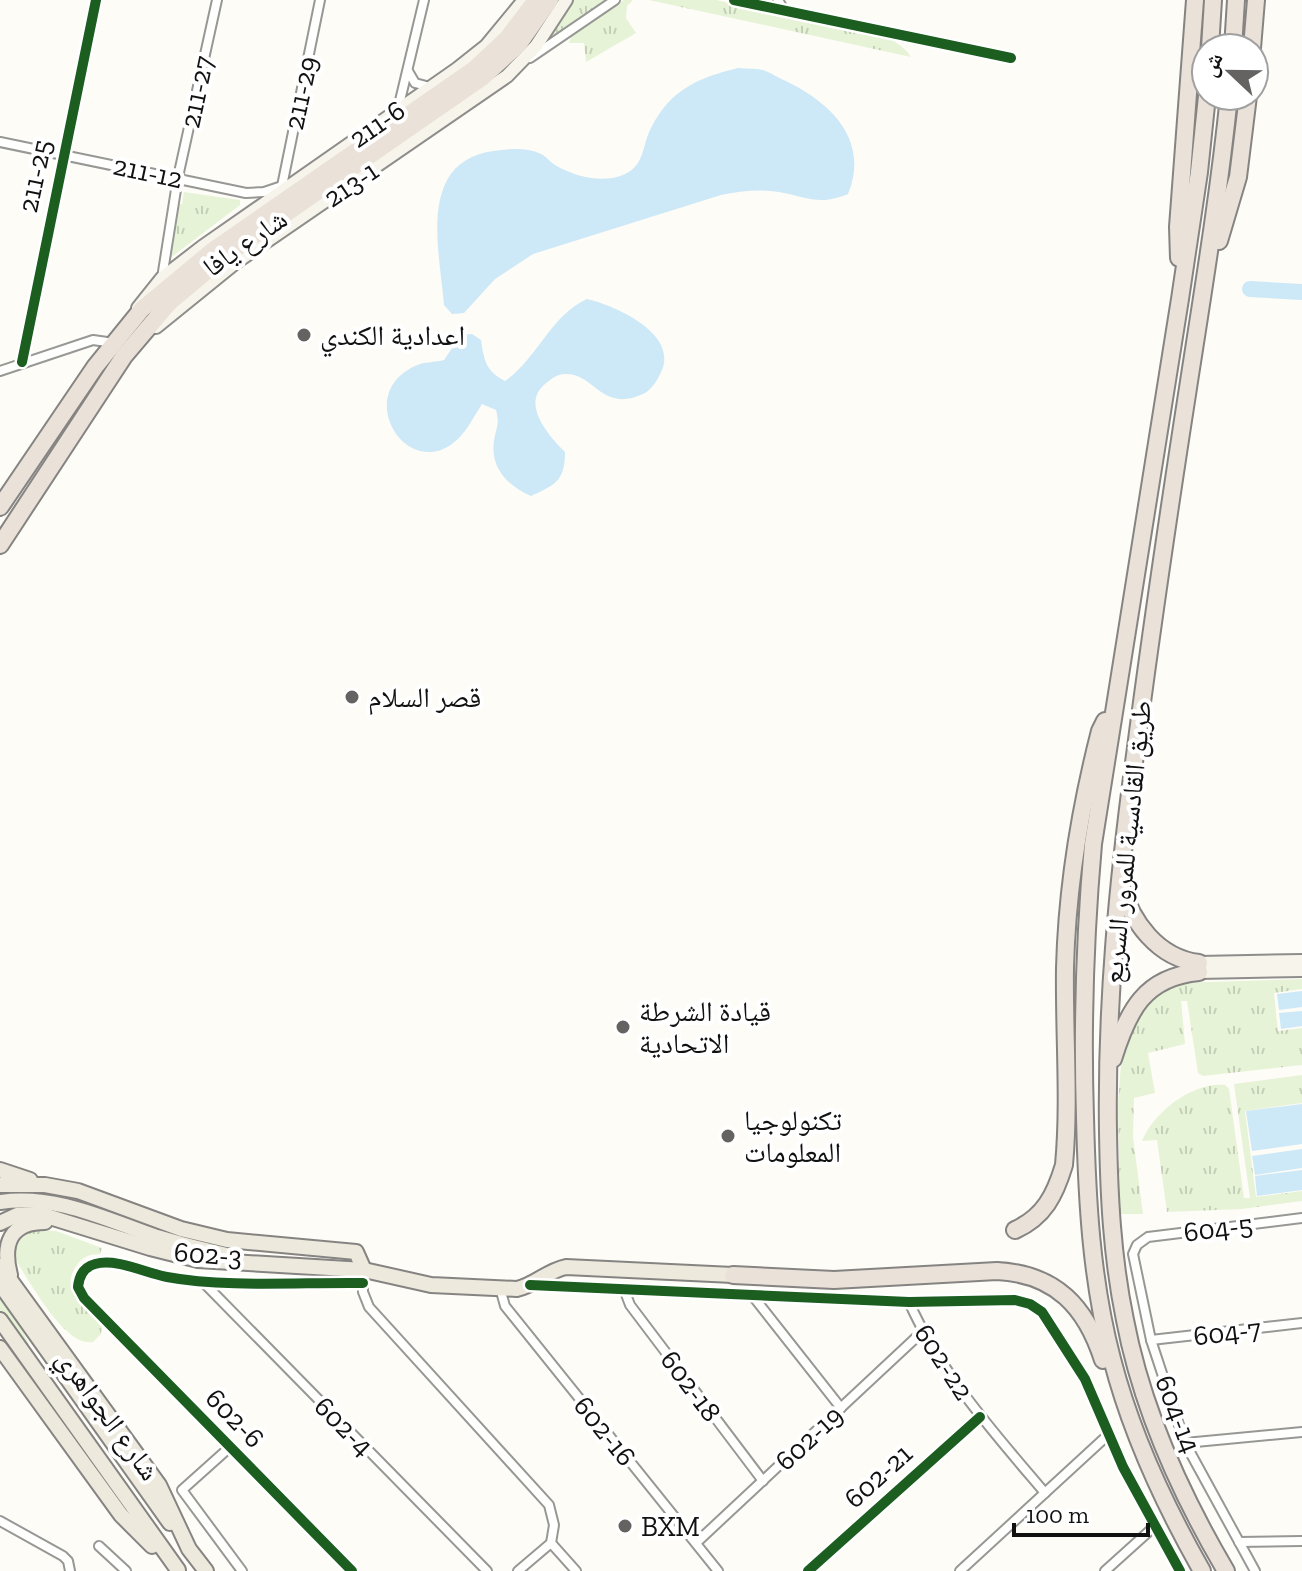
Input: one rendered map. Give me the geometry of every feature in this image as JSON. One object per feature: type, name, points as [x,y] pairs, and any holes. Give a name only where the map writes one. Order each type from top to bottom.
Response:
[{"type":"highway","name":"شارع يافا","points":[[0,545],[124,356],[146,328],[195,279],[385,140],[493,53],[536,0]]},
{"type":"highway","name":"شارع يافا","points":[[0,507],[116,339],[142,309],[213,250],[458,97],[503,60],[534,25],[550,0]]},
{"type":"highway","points":[[1180,299],[1178,227],[1195,0]]},
{"type":"highway","points":[[1211,32],[1213,0]]},
{"type":"highway","points":[[1234,32],[1236,0]]},
{"type":"highway","points":[[1253,32],[1256,0]]},
{"type":"highway","name":"طريق القادسية للمرور السريع","points":[[1202,1571],[1169,1511],[1144,1454],[1122,1393],[1104,1324],[1087,1211],[1083,1030],[1085,930],[1092,858],[1180,299],[1205,112]]},
{"type":"highway","name":"طريق القادسية للمرور السريع","points":[[1226,1571],[1196,1521],[1156,1430],[1126,1325],[1114,1262],[1110,1211],[1107,1080],[1119,871],[1227,112]]},
{"type":"highway","points":[[1202,300],[1238,177],[1246,112]]},
{"type":"highway","points":[[1015,1230],[1040,1215],[1058,1185],[1064,1165],[1066,930],[1075,848],[1100,731],[1107,719],[1113,716]]},
{"type":"highway","points":[[1119,871],[1128,904],[1145,932],[1170,954],[1199,967]]},
{"type":"highway","points":[[1107,1080],[1123,1027],[1136,1005],[1164,980],[1199,967]]},
{"type":"highway","points":[[733,1275],[824,1281],[997,1271],[1029,1276],[1059,1291],[1082,1314],[1094,1333],[1109,1377],[1122,1393]]},
{"type":"main road","name":"211-6","points":[[116,339],[162,278],[486,46],[524,0]]},
{"type":"main road","name":"213-1","points":[[124,356],[235,263],[507,76],[550,26],[566,0]]},
{"type":"main road","points":[[1199,967],[1302,961]]},
{"type":"main road","points":[[1199,967],[1302,970]]},
{"type":"main road","points":[[0,1170],[45,1185],[94,1196],[158,1221],[227,1240],[356,1252],[363,1277]]},
{"type":"main road","points":[[0,1185],[45,1185]]},
{"type":"main road","points":[[0,1202],[27,1199],[56,1202],[186,1246],[271,1265]]},
{"type":"main road","points":[[0,1223],[10,1217],[29,1214],[51,1216],[138,1245],[198,1260],[271,1265],[431,1285],[517,1289],[530,1285],[546,1273],[566,1267],[733,1275]]},
{"type":"main road","points":[[6,1284],[5,1257],[13,1234],[33,1222],[73,1224]]},
{"type":"main road","name":"شارع الجواهري","points":[[0,1266],[6,1284],[159,1485],[189,1549],[206,1571]]},
{"type":"main road","points":[[0,1272],[189,1549]]},
{"type":"main road","points":[[0,1320],[178,1570]]},
{"type":"main road","name":"شارع الجواهري","points":[[0,1348],[121,1515],[178,1570]]},
{"type":"street","name":"211-25","points":[[22,362],[96,0]]},
{"type":"street","name":"211-27","points":[[162,278],[178,177],[217,0]]},
{"type":"street","name":"211-29","points":[[282,186],[320,0]]},
{"type":"street","points":[[398,109],[424,0]]},
{"type":"street","points":[[522,61],[531,58],[615,0]]},
{"type":"street","points":[[734,0],[1011,58]]},
{"type":"street","points":[[778,0],[784,10]]},
{"type":"street","points":[[407,69],[415,83],[431,87]]},
{"type":"street","name":"211-12","points":[[0,142],[246,193],[264,192],[295,180]]},
{"type":"street","points":[[0,371],[93,340],[116,339],[124,356]]},
{"type":"street","name":"604-5","points":[[1137,1245],[1148,1237],[1302,1218]]},
{"type":"street","name":"604-14","points":[[1137,1245],[1133,1263],[1151,1340],[1185,1443],[1255,1571]]},
{"type":"street","name":"602-3","points":[[84,1298],[78,1287],[79,1280],[92,1265],[116,1265],[167,1277],[202,1281],[363,1277]]},
{"type":"street","points":[[363,1277],[369,1307],[549,1505],[554,1525],[551,1543],[518,1571]]},
{"type":"street","name":"602-4","points":[[202,1281],[487,1571]]},
{"type":"street","points":[[530,1285],[909,1302],[1015,1300],[1036,1307],[1047,1318],[1085,1379],[1109,1434],[1180,1571]]},
{"type":"street","name":"602-16","points":[[500,1288],[505,1306],[718,1571]]},
{"type":"street","name":"602-18","points":[[624,1289],[630,1305],[763,1481]]},
{"type":"street","points":[[752,1295],[841,1408]]},
{"type":"street","name":"602-6","points":[[84,1298],[352,1571]]},
{"type":"street","name":"602-22","points":[[909,1302],[922,1332],[980,1417],[1045,1493]]},
{"type":"street","name":"604-7","points":[[1151,1340],[1302,1323]]},
{"type":"street","name":"602-19","points":[[696,1543],[922,1332]]},
{"type":"street","name":"602-21","points":[[808,1571],[980,1417]]},
{"type":"street","points":[[1185,1443],[1302,1432]]},
{"type":"street","points":[[960,1571],[1109,1434]]},
{"type":"street","points":[[230,1447],[183,1488],[183,1492],[242,1571]]},
{"type":"street","points":[[0,1521],[63,1556],[68,1561],[70,1571]]},
{"type":"street","points":[[1105,1571],[1156,1525]]},
{"type":"street","points":[[1239,1542],[1302,1541]]},
{"type":"street","points":[[551,1543],[576,1571]]},
{"type":"street","points":[[99,1546],[126,1571]]},
{"type":"street","points":[[970,1562],[978,1571]]},
{"type":"green space","points":[[572,0],[606,0],[542,47],[561,21]]},
{"type":"green space","points":[[624,0],[633,0],[627,6],[626,18],[636,33],[586,62],[584,43],[569,43],[572,34]]},
{"type":"green space","points":[[649,0],[716,0],[891,38],[911,57]]},
{"type":"green space","points":[[184,192],[240,200],[240,205],[169,259],[179,204],[182,204]]},
{"type":"green space","points":[[1302,979],[1302,989],[1274,993],[1278,1031],[1302,1028],[1302,1065],[1203,1076],[1198,1073],[1187,1001],[1181,1001],[1185,1044],[1148,1053],[1155,1093],[1134,1098],[1133,1137],[1143,1214],[1120,1214],[1118,1104],[1122,1050],[1129,1025],[1149,1000],[1178,983]]},
{"type":"green space","points":[[1302,1075],[1302,1103],[1245,1111],[1256,1197],[1302,1191],[1302,1201],[1242,1209],[1167,1212],[1157,1140],[1142,1141],[1155,1120],[1187,1094],[1212,1085],[1225,1085],[1229,1089],[1244,1198],[1250,1198],[1234,1084]]},
{"type":"green space","points":[[37,1230],[56,1231],[102,1248],[100,1254],[87,1256],[79,1262],[71,1283],[77,1299],[102,1327],[101,1334],[93,1342],[82,1341],[61,1325],[18,1264],[16,1252],[19,1242]]},
{"type":"green space","points":[[5,1296],[29,1344],[23,1348],[0,1316],[0,1301]]},
{"type":"water","points":[[738,68],[768,72],[818,100],[831,112],[850,140],[854,157],[848,194],[821,200],[764,191],[721,195],[533,254],[495,279],[464,313],[452,314],[444,305],[437,236],[438,212],[452,172],[469,159],[493,151],[523,149],[541,154],[555,165],[580,176],[599,179],[617,177],[636,165],[651,128],[667,104],[698,81]]},
{"type":"water","points":[[587,299],[627,315],[653,333],[661,344],[664,357],[662,370],[649,390],[629,399],[608,396],[575,375],[559,375],[544,385],[535,402],[537,411],[552,438],[565,452],[561,476],[552,485],[531,496],[502,475],[493,451],[498,423],[496,410],[482,404],[460,436],[441,450],[424,452],[409,447],[398,436],[390,422],[387,406],[390,389],[401,375],[420,364],[444,360],[461,335],[472,334],[481,340],[490,369],[505,381],[564,315]]},
{"type":"water","points":[[1302,991],[1302,1007],[1279,1010],[1277,994]]},
{"type":"water","points":[[1302,1011],[1302,1026],[1281,1029],[1279,1013]]},
{"type":"water","points":[[1302,1104],[1302,1144],[1252,1151],[1246,1111]]},
{"type":"water","points":[[1302,1149],[1302,1168],[1255,1175],[1252,1156]]},
{"type":"water","points":[[1302,1170],[1302,1190],[1257,1196],[1255,1176]]},
{"type":"waterway","points":[[1250,289],[1302,292]]},
{"type":"cycle path","points":[[22,362],[96,0]]},
{"type":"cycle path","points":[[734,0],[1011,58]]},
{"type":"cycle path","points":[[352,1571],[84,1298],[78,1287],[85,1270],[91,1265],[104,1263],[122,1264],[167,1277],[214,1282],[363,1283]]},
{"type":"cycle path","points":[[530,1285],[909,1302],[1015,1300],[1030,1304],[1042,1312],[1085,1379],[1123,1467],[1180,1571]]},
{"type":"cycle path","points":[[808,1571],[980,1417]]},
{"type":"place","name":"اعدادية الكندي","points":[[304,335]]},
{"type":"place","name":"قصر السلام","points":[[352,697]]},
{"type":"place","name":"قيادة الشرطة الاتحادية","points":[[623,1027]]},
{"type":"place","name":"تكنولوجيا المعلومات","points":[[728,1136]]},
{"type":"place","name":"BXM","points":[[625,1526]]}]
